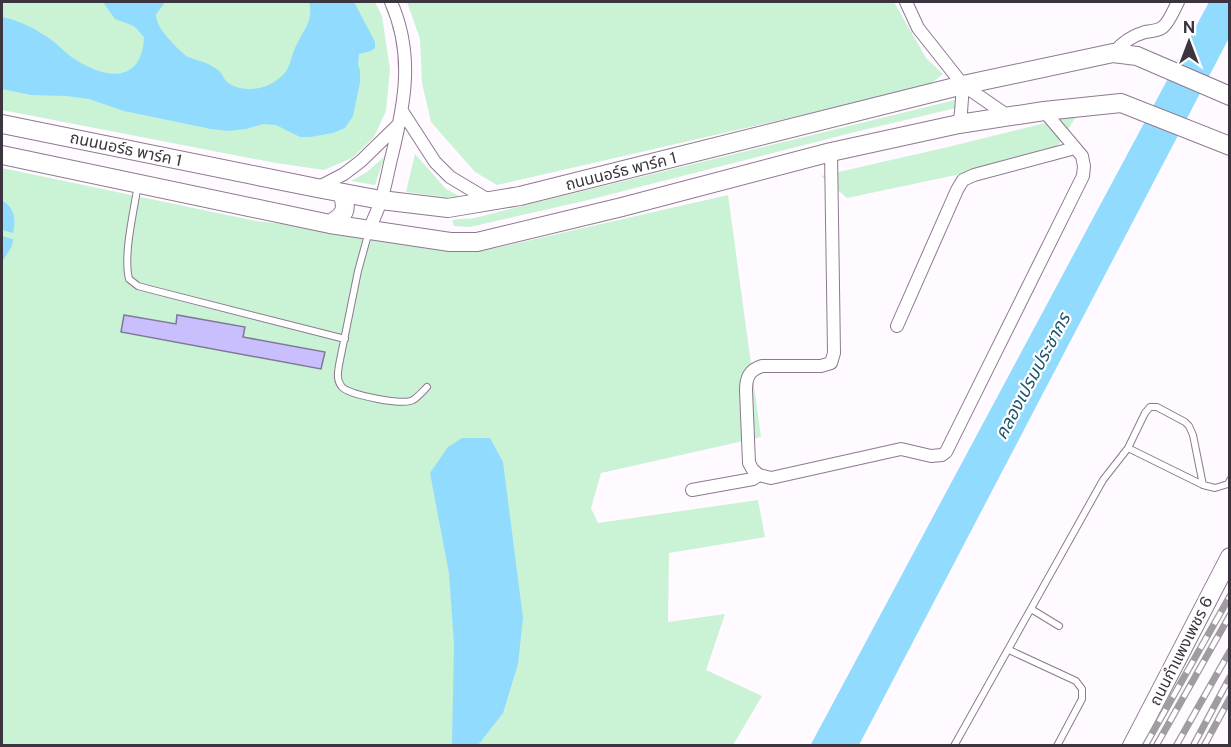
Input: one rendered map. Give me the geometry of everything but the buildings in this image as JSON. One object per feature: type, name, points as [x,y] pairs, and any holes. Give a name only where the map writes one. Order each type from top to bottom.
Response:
[{"type":"main road","name":"ถนนนอร์ธ พาร์ค 1","points":[[2,124],[342,193],[448,208],[519,196],[963,85],[1113,53],[1137,56],[1230,96]]},
{"type":"main road","name":"ถนนนอร์ธ พาร์ค 1","points":[[2,155],[330,224],[450,242],[477,242],[622,207],[831,152],[959,124],[1044,111],[1121,104],[1225,143]]},
{"type":"main road","points":[[330,224],[340,218],[344,210],[345,203],[342,193]]},
{"type":"main road","points":[[448,208],[442,218],[443,227],[450,242]]},
{"type":"main road","name":"ถนนกำแพงเพชร 6","points":[[1132,746],[1230,557]]},
{"type":"street","points":[[369,230],[381,200],[405,91],[405,52],[397,14],[391,2]]},
{"type":"street","points":[[906,2],[918,28],[963,85],[1008,116]]},
{"type":"street","points":[[1113,53],[1130,38],[1164,26],[1178,2]]},
{"type":"street","points":[[959,124],[963,85]]},
{"type":"street","points":[[831,152],[834,353],[831,363],[821,366],[762,366],[755,368],[746,380],[749,463],[759,475],[771,478],[901,449],[930,456],[942,455],[946,452],[1083,176],[1082,156],[1044,111]]},
{"type":"street","points":[[317,188],[344,174],[361,160],[401,117]]},
{"type":"street","points":[[401,117],[435,162],[450,177],[490,201]]},
{"type":"street","points":[[897,326],[963,180],[1075,148]]},
{"type":"street","points":[[692,490],[759,475]]},
{"type":"lane","points":[[138,184],[127,269],[129,279],[138,286],[345,339]]},
{"type":"lane","points":[[369,230],[360,260],[345,339],[338,377],[340,385],[347,392],[405,403],[413,401],[427,387]]},
{"type":"lane","points":[[954,746],[1103,480],[1128,448],[1145,413],[1150,408],[1157,407],[1189,426],[1203,485]]},
{"type":"lane","points":[[1128,448],[1203,485],[1215,488],[1228,484],[1230,480]]},
{"type":"lane","points":[[1031,609],[1059,626]]},
{"type":"lane","points":[[1009,650],[1076,681],[1082,689],[1082,699],[1057,746]]},
{"type":"green space","points":[[2,2],[375,2],[382,16],[390,69],[386,111],[374,137],[352,158],[324,170],[276,163],[2,110]]},
{"type":"green space","points":[[407,2],[894,2],[926,58],[943,74],[928,86],[497,185],[475,172],[431,122],[422,83],[420,39]]},
{"type":"green space","points":[[955,100],[956,108],[588,200],[470,227],[454,226],[452,220],[481,217]]},
{"type":"green space","points":[[1077,115],[1057,147],[956,175],[847,198],[821,176],[948,147]]},
{"type":"green space","points":[[415,154],[446,189],[461,197],[452,198],[406,192]]},
{"type":"green space","points":[[384,157],[375,185],[351,181],[367,172]]},
{"type":"green space","points":[[2,168],[256,221],[496,248],[728,195],[761,437],[601,473],[591,508],[598,523],[758,500],[765,537],[669,553],[668,622],[725,614],[706,670],[762,696],[733,745],[2,746]]},
{"type":"water","points":[[103,2],[164,2],[156,18],[171,42],[188,57],[205,62],[220,72],[231,85],[243,89],[256,89],[269,85],[284,73],[309,19],[309,2],[354,2],[375,42],[375,48],[359,54],[360,82],[353,116],[345,128],[333,133],[310,137],[300,137],[276,125],[263,124],[229,131],[211,129],[124,111],[89,99],[31,95],[2,89],[2,17],[34,29],[85,65],[109,73],[129,70],[142,53],[144,37],[134,26],[115,19]]},
{"type":"water","name":"คลองเปรมประชากร","points":[[1209,2],[1229,2],[1229,38],[859,745],[810,746]]},
{"type":"water","points":[[2,201],[10,207],[14,214],[13,233],[2,230]]},
{"type":"water","points":[[2,236],[13,239],[12,246],[2,262]]},
{"type":"water","points":[[462,438],[490,438],[503,462],[523,618],[518,664],[503,713],[478,745],[452,745],[454,644],[449,573],[430,473],[448,447]]},
{"type":"railway","points":[[1145,746],[1230,596]]},
{"type":"railway","points":[[1156,746],[1230,615]]},
{"type":"railway","points":[[1176,746],[1230,651]]},
{"type":"railway","points":[[1193,746],[1230,677]]},
{"type":"railway","points":[[1204,746],[1230,698]]}]
